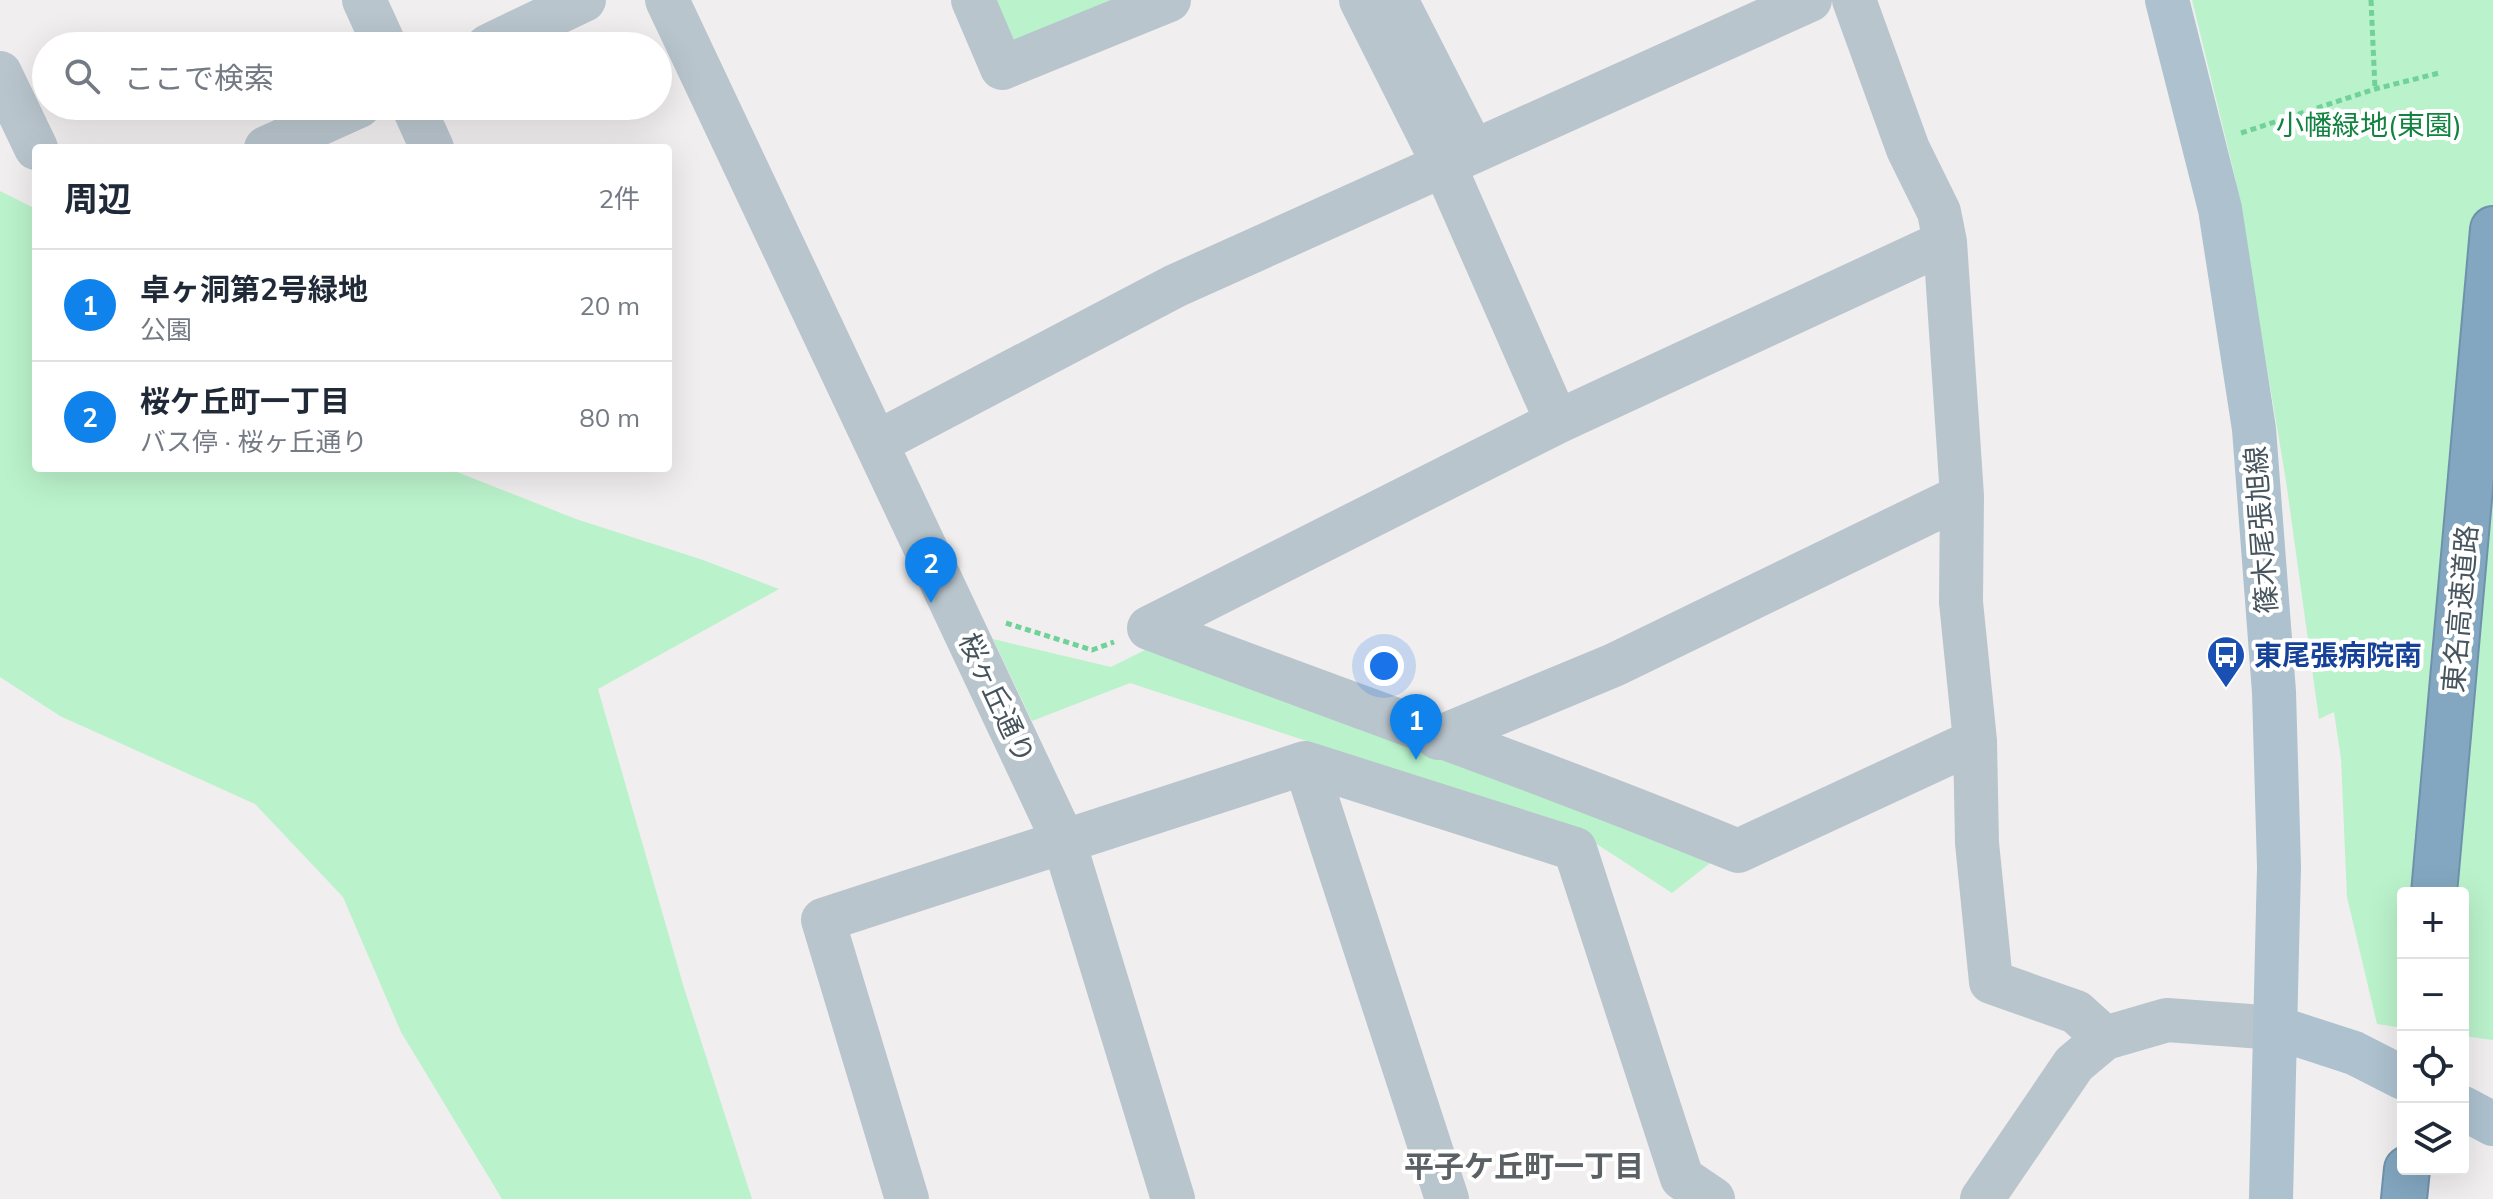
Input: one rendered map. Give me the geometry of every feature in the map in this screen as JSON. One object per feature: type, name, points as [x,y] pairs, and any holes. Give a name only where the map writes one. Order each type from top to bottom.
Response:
[{"type":"highway","name":"東名高速道路","points":[[2435,887],[2493,229]]},
{"type":"highway","points":[[2404,1199],[2406,1175]]},
{"type":"main road","name":"篠木尾張旭線","points":[[2167,0],[2220,209],[2254,429],[2274,692],[2279,867],[2271,1199]]},
{"type":"main road","points":[[2277,1028],[2354,1053],[2397,1075]]},
{"type":"main road","points":[[2469,1111],[2493,1124]]},
{"type":"street","points":[[364,0],[379,32]]},
{"type":"street","points":[[517,32],[584,0]]},
{"type":"street","name":"桜ヶ丘通り","points":[[667,0],[1064,842],[1173,1199]]},
{"type":"street","points":[[973,0],[1002,68],[1169,0]]},
{"type":"street","points":[[1361,0],[1458,158]]},
{"type":"street","points":[[1396,0],[1557,422]]},
{"type":"street","points":[[878,442],[1175,286],[1810,0]]},
{"type":"street","points":[[1854,0],[1908,149],[1939,212],[1945,242],[1962,496],[1961,602],[1975,741],[1977,843],[1991,982],[2076,1012],[2105,1038]]},
{"type":"street","points":[[0,73],[34,144]]},
{"type":"street","points":[[275,144],[328,120]]},
{"type":"street","points":[[419,120],[430,144]]},
{"type":"street","points":[[1149,628],[1557,422],[1945,242]]},
{"type":"street","points":[[1438,738],[1614,665],[1962,496]]},
{"type":"street","points":[[1149,628],[1438,738],[1546,773],[1738,851],[1975,741]]},
{"type":"street","points":[[1305,763],[1447,1199]]},
{"type":"street","points":[[907,1199],[823,920],[1305,763],[1575,849],[1688,1192]]},
{"type":"street","points":[[1982,1199],[2074,1064],[2105,1038],[2167,1020],[2277,1028]]},
{"type":"path","points":[[2371,0],[2375,89]]},
{"type":"path","points":[[2205,144],[2375,89],[2439,73]]},
{"type":"path","points":[[955,607],[1092,650],[1149,628]]},
{"type":"green space","points":[[993,0],[1116,0],[1016,45]]},
{"type":"green space","name":"小幡緑地(東園)","points":[[2192,0],[2493,0],[2493,1040],[2469,1037],[2469,887],[2397,887],[2397,1027],[2377,1024],[2347,897],[2341,759],[2334,712],[2319,719],[2286,481],[2235,177]]},
{"type":"green space","points":[[0,191],[32,207],[32,472],[457,472],[576,519],[703,560],[779,589],[598,689],[684,988],[752,1199],[502,1199],[401,1032],[343,897],[255,804],[60,716],[0,677]]},
{"type":"green space","points":[[993,639],[1111,667],[1155,645],[1714,860],[1672,893],[1572,828],[1130,683],[1032,721]]},
{"type":"place","name":"桜ケ丘町一丁目","points":[[931,603]]},
{"type":"place","name":"東尾張病院南","points":[[2226,689]]},
{"type":"place","name":"卓ヶ洞第2号緑地","points":[[1416,760]]},
{"type":"district","name":"平子ケ丘町一丁目","points":[[1524,1167]]}]
